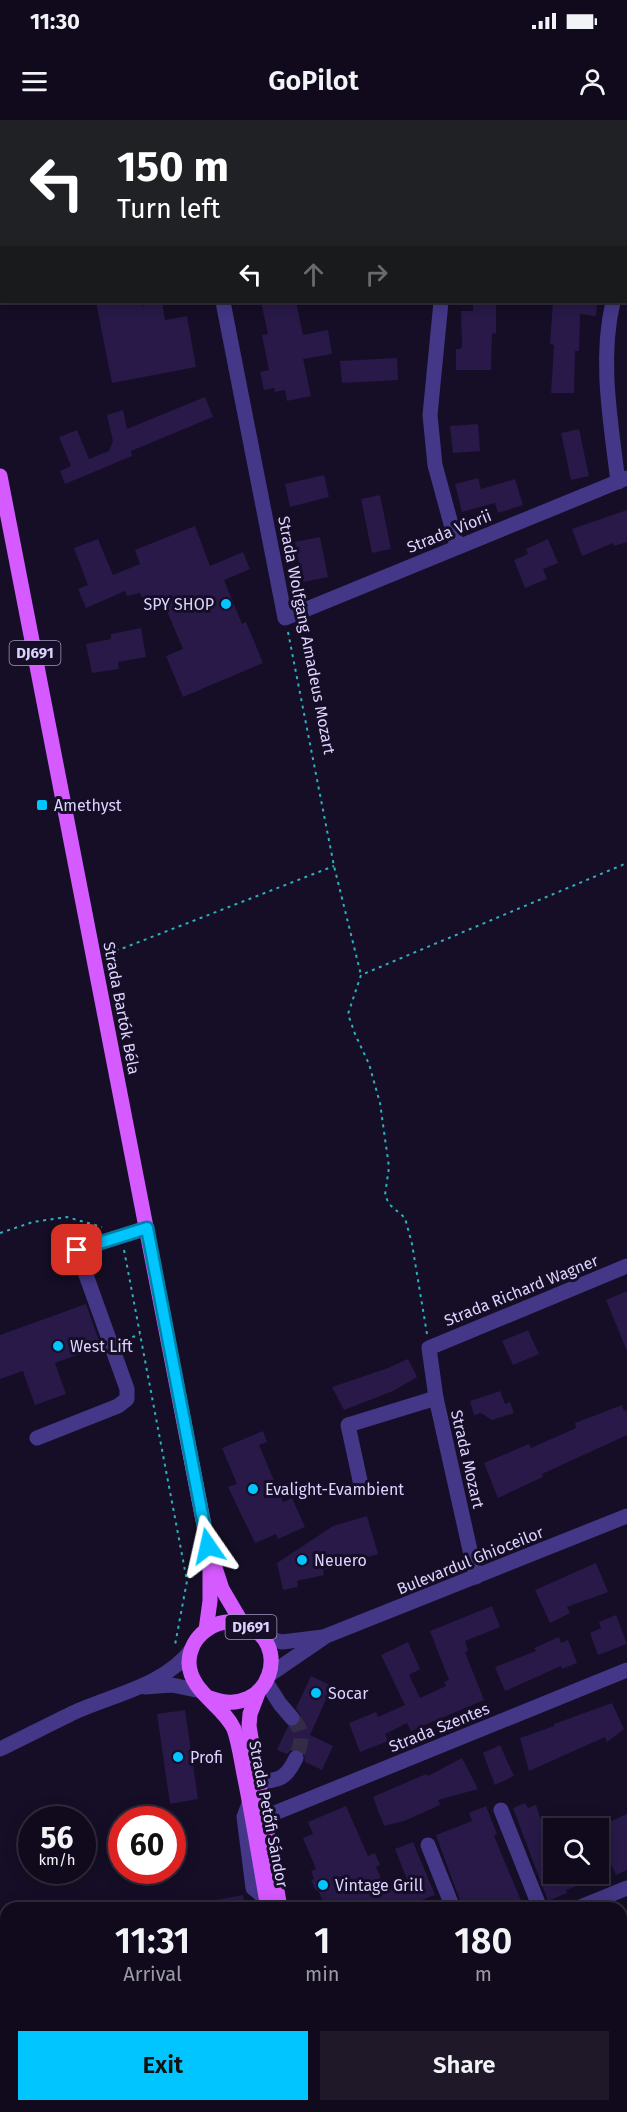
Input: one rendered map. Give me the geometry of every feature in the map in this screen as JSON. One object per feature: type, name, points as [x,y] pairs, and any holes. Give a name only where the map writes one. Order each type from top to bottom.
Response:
[{"type":"main road","name":"Strada Bartók Béla","points":[[0,476],[208,1546],[222,1589],[242,1623]]},
{"type":"main road","name":"Strada Bartók Béla","points":[[206,1630],[210,1601],[208,1546]]},
{"type":"main road","name":"DJ691","points":[[192,1649],[197,1638],[217,1624],[242,1623],[262,1637],[269,1648],[271,1662],[264,1683]]},
{"type":"main road","points":[[192,1649],[189,1663],[192,1678],[205,1694],[222,1703],[247,1700],[264,1683]]},
{"type":"main road","name":"Strada Petőfi Sándor","points":[[264,1683],[250,1714],[249,1726],[279,1902]]},
{"type":"main road","name":"Strada Petőfi Sándor","points":[[205,1694],[224,1714],[234,1730],[250,1801],[267,1902]]},
{"type":"street","name":"Strada Wolfgang Amadeus Mozart","points":[[223,303],[285,618]]},
{"type":"street","points":[[441,303],[430,415],[435,465],[457,546]]},
{"type":"street","points":[[613,303],[608,334],[609,405],[623,480]]},
{"type":"street","name":"Strada Viorii","points":[[285,618],[623,480]]},
{"type":"street","points":[[37,1438],[118,1406],[127,1399],[127,1389],[77,1250],[147,1228]]},
{"type":"street","name":"Strada Richard Wagner","points":[[429,1348],[627,1266]]},
{"type":"street","name":"Strada Mozart","points":[[429,1348],[436,1398],[476,1577]]},
{"type":"street","points":[[361,1485],[348,1425],[436,1398]]},
{"type":"street","name":"Bulevardul Ghioceilor","points":[[262,1637],[282,1642],[326,1636],[627,1516]]},
{"type":"street","name":"Bulevardul Ghioceilor","points":[[264,1683],[326,1636]]},
{"type":"street","points":[[0,1749],[76,1712],[139,1688],[174,1668],[192,1649]]},
{"type":"street","name":"Strada Szentes","points":[[265,1817],[627,1670]]},
{"type":"street","points":[[264,1683],[292,1718]]},
{"type":"street","points":[[139,1688],[172,1685],[205,1694]]},
{"type":"street","points":[[258,1782],[280,1779],[288,1773],[296,1758]]},
{"type":"street","points":[[501,1810],[538,1902]]},
{"type":"street","points":[[428,1845],[451,1902]]},
{"type":"street","points":[[593,1902],[627,1888]]},
{"type":"path","name":"Strada Wolfgang Amadeus Mozart","points":[[285,618],[334,866],[361,975]]},
{"type":"path","points":[[429,1348],[412,1244],[405,1218],[389,1204],[385,1195],[389,1167],[380,1103],[369,1064],[348,1014],[361,975],[627,863]]},
{"type":"path","points":[[93,953],[121,949],[334,866]]},
{"type":"path","points":[[0,1233],[33,1222],[68,1217],[108,1229],[121,1236],[187,1581],[174,1648]]},
{"type":"building","points":[[96,303],[141,303],[142,306],[162,303],[165,320],[187,316],[196,367],[112,383]]},
{"type":"building","points":[[261,303],[296,303],[303,335],[328,330],[332,354],[303,359],[311,396],[287,401],[285,390],[275,392],[274,388],[264,390],[260,372],[269,370],[262,335],[268,334]]},
{"type":"building","points":[[473,303],[496,303],[496,333],[492,334],[491,370],[456,370],[456,349],[461,349],[462,344],[461,311],[473,311]]},
{"type":"building","points":[[553,303],[597,303],[596,316],[580,314],[579,351],[575,351],[574,393],[551,393],[554,345],[550,344]]},
{"type":"building","points":[[397,358],[398,380],[342,383],[340,361]]},
{"type":"building","points":[[205,397],[213,417],[131,451],[132,456],[65,484],[60,471],[71,466],[59,437],[77,430],[89,459],[109,451],[113,441],[107,415],[123,410],[127,429]]},
{"type":"building","points":[[478,424],[480,451],[453,453],[450,426]]},
{"type":"building","points":[[579,429],[589,476],[571,480],[561,433]]},
{"type":"building","points":[[324,475],[329,497],[290,507],[285,484]]},
{"type":"building","points":[[478,478],[481,489],[515,479],[523,505],[498,513],[495,503],[462,512],[455,484]]},
{"type":"building","points":[[380,495],[391,549],[372,553],[361,499]]},
{"type":"building","points":[[627,510],[627,542],[614,546],[613,543],[582,556],[572,529]]},
{"type":"building","points":[[195,526],[210,566],[243,552],[250,569],[224,580],[242,624],[246,622],[263,663],[183,697],[166,656],[183,649],[164,604],[148,611],[140,593],[127,596],[125,591],[86,608],[78,589],[88,585],[74,548],[98,539],[113,575],[140,564],[135,550]]},
{"type":"building","points":[[320,537],[328,577],[303,582],[295,542]]},
{"type":"building","points":[[548,539],[558,563],[543,569],[547,579],[525,588],[514,560],[528,554],[526,549]]},
{"type":"building","points":[[141,628],[146,657],[118,662],[119,669],[92,673],[86,644],[111,639],[111,634]]},
{"type":"building","points":[[627,1291],[627,1351],[606,1300]]},
{"type":"building","points":[[86,1304],[101,1346],[55,1363],[66,1394],[35,1405],[23,1371],[0,1379],[0,1335]]},
{"type":"building","points":[[528,1330],[539,1354],[513,1365],[502,1341]]},
{"type":"building","points":[[408,1359],[417,1377],[393,1391],[344,1410],[332,1387]]},
{"type":"building","points":[[500,1391],[505,1404],[510,1402],[514,1413],[492,1420],[481,1413],[474,1415],[470,1401]]},
{"type":"building","points":[[622,1405],[624,1411],[627,1410],[627,1435],[542,1474],[543,1477],[498,1498],[484,1463],[529,1444],[531,1448],[576,1428],[575,1423]]},
{"type":"building","points":[[263,1431],[267,1442],[259,1445],[283,1502],[292,1498],[305,1527],[278,1539],[276,1534],[255,1543],[228,1487],[237,1484],[222,1448]]},
{"type":"building","points":[[367,1516],[378,1554],[323,1570],[324,1575],[297,1581],[298,1587],[283,1590],[277,1563],[333,1526]]},
{"type":"building","points":[[596,1563],[608,1592],[567,1607],[570,1613],[550,1623],[535,1590]]},
{"type":"building","points":[[492,1606],[500,1627],[465,1641],[468,1651],[465,1652],[484,1700],[411,1731],[407,1723],[385,1734],[388,1741],[360,1752],[349,1723],[376,1712],[378,1717],[405,1705],[381,1655],[408,1642],[420,1669],[409,1675],[420,1698],[446,1686],[444,1682],[449,1680],[430,1631]]},
{"type":"building","points":[[616,1615],[627,1644],[598,1655],[590,1633],[601,1628],[599,1622]]},
{"type":"building","points":[[559,1637],[561,1643],[568,1640],[577,1663],[562,1669],[561,1666],[505,1691],[495,1667],[536,1651],[534,1648]]},
{"type":"building","points":[[311,1676],[332,1686],[310,1735],[333,1746],[322,1770],[305,1762],[304,1753],[300,1749],[291,1750],[287,1754],[277,1750],[288,1726],[294,1727],[301,1722],[301,1716],[296,1708]]},
{"type":"building","points":[[612,1703],[624,1729],[607,1742],[605,1737],[529,1771],[520,1738]]},
{"type":"building","name":"Profi","points":[[185,1710],[198,1799],[170,1804],[157,1714]]},
{"type":"building","points":[[500,1745],[514,1776],[495,1785],[483,1753]]},
{"type":"building","points":[[462,1758],[478,1789],[438,1800],[440,1805],[404,1821],[384,1826],[373,1797],[426,1774],[428,1776]]},
{"type":"building","points":[[525,1803],[528,1808],[536,1805],[543,1826],[543,1884],[583,1884],[566,1890],[567,1893],[548,1901],[513,1808]]},
{"type":"building","points":[[346,1806],[368,1856],[375,1853],[380,1865],[376,1867],[385,1888],[407,1879],[395,1849],[413,1842],[435,1895],[416,1902],[323,1902],[311,1880],[314,1879],[311,1871],[316,1869],[303,1838],[313,1834],[308,1822]]},
{"type":"building","points":[[486,1806],[497,1834],[494,1836],[522,1902],[461,1902],[436,1835],[472,1821],[469,1813]]},
{"type":"building","points":[[627,1814],[627,1870],[616,1875],[611,1864],[609,1865],[609,1822]]},
{"type":"building","points":[[243,1895],[245,1902],[205,1902]]},
{"type":"tunnel","points":[[292,1718],[301,1733],[296,1758]]},
{"type":"place","name":"SPY SHOP","points":[[226,604]]},
{"type":"place","name":"Amethyst","points":[[42,805]]},
{"type":"place","name":"West Lift","points":[[58,1346]]},
{"type":"place","name":"Evalight-Evambient","points":[[253,1489]]},
{"type":"place","name":"Neuero","points":[[302,1560]]},
{"type":"place","name":"Socar","points":[[316,1693]]},
{"type":"place","name":"Profi","points":[[178,1757]]},
{"type":"place","name":"Vintage Grill","points":[[323,1885]]},
{"type":"route","points":[[77,1250],[147,1228],[208,1546]]}]
